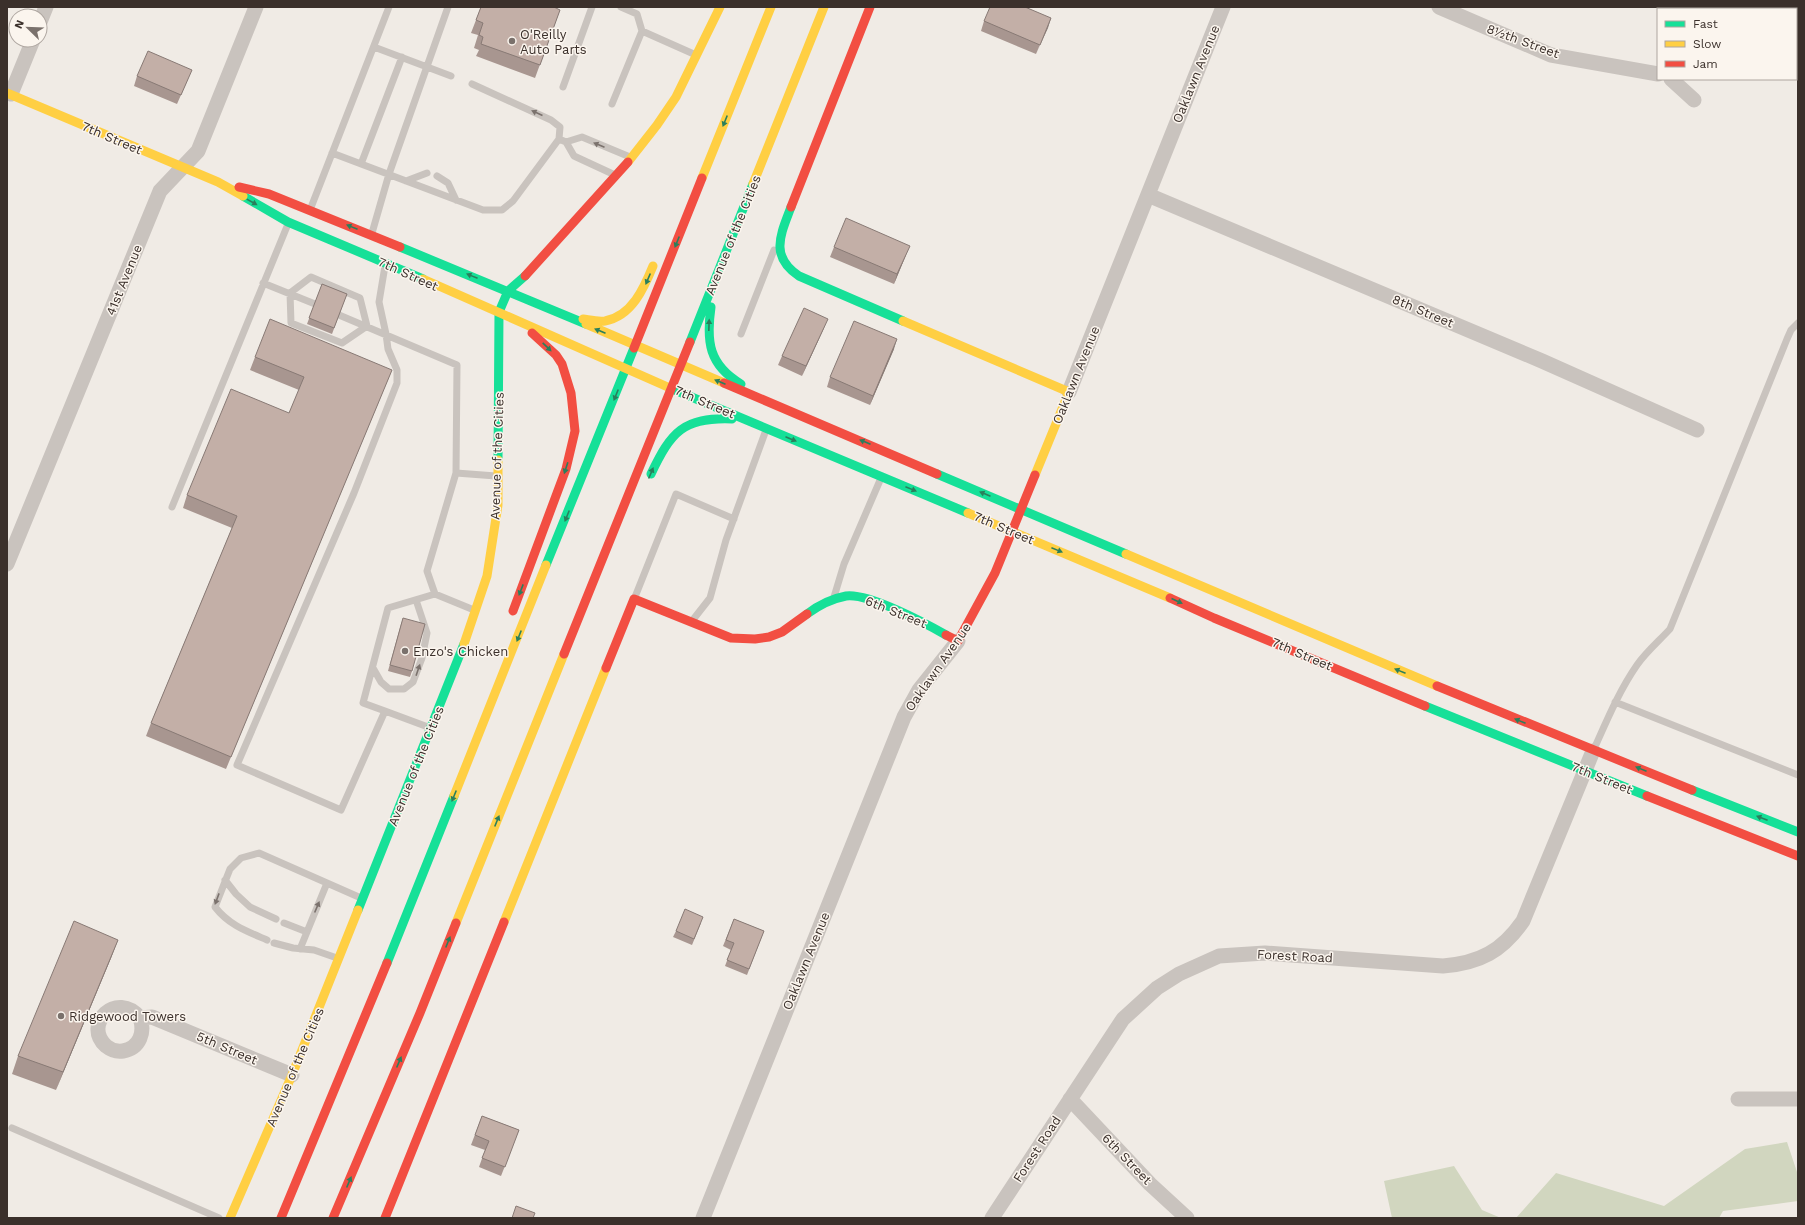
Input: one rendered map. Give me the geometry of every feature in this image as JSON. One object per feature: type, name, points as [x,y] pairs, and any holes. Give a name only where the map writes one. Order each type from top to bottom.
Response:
[{"type":"main road","name":"Avenue of the Cities","points":[[230,1218],[292,1075],[339,959],[431,728],[476,611],[487,576],[498,505],[499,312],[508,291],[533,268],[618,176],[632,158],[676,97],[698,55],[720,7]]},
{"type":"main road","points":[[281,1218],[370,1007],[771,7]]},
{"type":"main road","name":"Avenue of the Cities","points":[[334,1218],[420,1013],[824,7]]},
{"type":"main road","points":[[870,7],[780,236],[778,246],[781,257],[792,272],[799,276],[1069,392]]},
{"type":"main road","points":[[713,125],[758,41]]},
{"type":"main road","name":"7th Street","points":[[9,94],[182,168],[218,182],[269,194],[508,291],[1400,671],[1729,806],[1798,832]]},
{"type":"main road","name":"7th Street","points":[[218,182],[288,222],[519,320],[671,388],[1147,587],[1214,618],[1484,731],[1798,856]]},
{"type":"main road","points":[[566,317],[605,322],[621,314],[644,288],[656,259]]},
{"type":"main road","points":[[717,274],[708,320],[710,352],[717,364],[734,380],[798,414]]},
{"type":"main road","points":[[511,618],[564,476],[576,431],[571,393],[562,364],[556,355],[519,320]]},
{"type":"main road","name":"Oaklawn Avenue","points":[[958,641],[995,573],[1069,392]]},
{"type":"main road","points":[[649,479],[664,445],[680,429],[703,418],[748,420]]},
{"type":"main road","name":"6th Street","points":[[634,599],[731,638],[755,639],[768,637],[782,632],[823,602],[847,596],[858,597],[892,608],[922,621],[958,641]]},
{"type":"main road","points":[[557,673],[596,599]]},
{"type":"main road","points":[[385,1218],[634,599]]},
{"type":"main road","points":[[460,780],[493,674]]},
{"type":"street","name":"41st Avenue","points":[[7,564],[160,191],[198,151],[256,7]]},
{"type":"street","name":"Oaklawn Avenue","points":[[1069,392],[1224,7]]},
{"type":"street","name":"8½th Street","points":[[1439,7],[1551,54],[1657,74]]},
{"type":"street","points":[[9,94],[29,48]]},
{"type":"street","points":[[1672,80],[1694,100]]},
{"type":"street","name":"8th Street","points":[[1148,195],[1542,361],[1697,430]]},
{"type":"street","name":"Oaklawn Avenue","points":[[703,1218],[901,723],[919,690],[958,641]]},
{"type":"street","name":"Forest Road","points":[[992,1218],[1123,1019],[1157,988],[1179,974],[1219,956],[1265,953],[1443,966],[1460,965],[1492,954],[1514,934],[1524,921],[1593,750]]},
{"type":"street","name":"5th Street","points":[[140,1018],[152,1017],[292,1075]]},
{"type":"street","points":[[1738,1099],[1798,1098]]},
{"type":"street","name":"6th Street","points":[[1070,1099],[1150,1184],[1187,1218]]},
{"type":"lane","points":[[310,210],[389,7]]},
{"type":"lane","points":[[371,235],[389,174],[448,7]]},
{"type":"lane","points":[[563,87],[592,7]]},
{"type":"lane","points":[[612,104],[642,31],[637,14],[621,7]]},
{"type":"lane","points":[[642,31],[698,55]]},
{"type":"lane","points":[[374,47],[451,76]]},
{"type":"lane","points":[[361,164],[402,57]]},
{"type":"lane","points":[[472,84],[551,120],[560,127],[563,140],[574,156],[618,176]]},
{"type":"lane","points":[[332,153],[483,210],[502,210],[512,201],[563,140],[582,137],[632,158]]},
{"type":"lane","points":[[406,181],[427,173]]},
{"type":"lane","points":[[437,176],[448,184],[456,200]]},
{"type":"lane","points":[[172,507],[288,222]]},
{"type":"lane","points":[[741,334],[780,236]]},
{"type":"lane","points":[[385,711],[341,810],[237,765],[354,493],[397,383],[396,370],[388,349],[379,302],[386,264]]},
{"type":"lane","points":[[290,293],[312,277],[360,298],[367,326]]},
{"type":"lane","points":[[264,283],[315,304]]},
{"type":"lane","points":[[290,293],[291,323],[342,343],[367,326]]},
{"type":"lane","points":[[339,315],[457,365],[456,473],[427,571],[435,594]]},
{"type":"lane","points":[[1593,750],[1614,702],[1636,666],[1646,653],[1670,629],[1787,339],[1791,330],[1798,323]]},
{"type":"lane","points":[[691,622],[710,598],[726,540],[767,428]]},
{"type":"lane","points":[[456,473],[498,477]]},
{"type":"lane","points":[[834,599],[844,564],[881,477]]},
{"type":"lane","points":[[634,599],[676,494],[734,519]]},
{"type":"lane","points":[[431,728],[364,703],[388,608],[435,594],[476,611]]},
{"type":"lane","points":[[373,668],[381,682],[390,689],[404,689],[413,682],[422,658],[427,633],[416,600]]},
{"type":"lane","points":[[1614,702],[1798,774]]},
{"type":"lane","points":[[339,959],[314,950],[300,949],[271,942],[243,930],[224,919],[215,907],[225,880],[230,869],[241,858],[259,853],[363,898]]},
{"type":"lane","points":[[225,880],[236,894],[250,907],[276,919]]},
{"type":"lane","points":[[300,949],[327,883]]},
{"type":"lane","points":[[284,922],[307,932]]},
{"type":"lane","points":[[12,1128],[219,1218]]},
{"type":"green space","points":[[1787,1142],[1798,1175],[1798,1201],[1723,1211],[1719,1218],[1516,1218],[1556,1173],[1664,1206],[1745,1149]]},
{"type":"green space","points":[[1454,1166],[1482,1210],[1501,1218],[1392,1218],[1384,1181]]},
{"type":"building","name":"O'Reilly Auto Parts","points":[[481,7],[554,7],[560,10],[540,65],[481,44],[483,37],[479,35],[483,23],[476,20]]},
{"type":"building","points":[[990,7],[1025,7],[1051,18],[1040,45],[984,21]]},
{"type":"building","points":[[148,51],[192,70],[181,95],[137,76]]},
{"type":"building","points":[[846,218],[910,246],[897,274],[834,247]]},
{"type":"building","points":[[322,284],[347,294],[334,328],[309,318]]},
{"type":"building","points":[[804,308],[828,319],[806,366],[782,356]]},
{"type":"building","points":[[270,319],[392,370],[231,757],[151,723],[237,516],[187,495],[231,389],[289,413],[304,377],[255,357]]},
{"type":"building","points":[[854,321],[897,339],[873,396],[830,377]]},
{"type":"building","name":"Enzo's Chicken","points":[[403,618],[425,624],[412,671],[390,665]]},
{"type":"building","points":[[685,909],[703,917],[694,939],[676,931]]},
{"type":"building","points":[[734,919],[764,931],[749,969],[727,960],[734,943],[726,940]]},
{"type":"building","name":"Ridgewood Towers","points":[[74,921],[118,940],[63,1072],[18,1056]]},
{"type":"building","points":[[482,1116],[519,1130],[505,1167],[482,1158],[489,1141],[475,1135]]},
{"type":"building","points":[[516,1206],[535,1213],[533,1218],[512,1218]]},
{"type":"traffic: fast","points":[[690,342],[753,184]]},
{"type":"traffic: fast","points":[[243,196],[288,222],[423,279]]},
{"type":"traffic: fast","points":[[791,207],[781,235],[780,244],[784,261],[790,268],[799,276],[903,321]]},
{"type":"traffic: fast","points":[[400,247],[586,324]]},
{"type":"traffic: fast","points":[[498,460],[499,312],[508,291],[525,276]]},
{"type":"traffic: fast","points":[[711,307],[709,331],[712,352],[722,369],[730,377],[741,384]]},
{"type":"traffic: fast","points":[[546,565],[634,348]]},
{"type":"traffic: fast","points":[[670,388],[968,513]]},
{"type":"traffic: fast","points":[[651,474],[665,447],[681,430],[690,424],[701,421],[732,419]]},
{"type":"traffic: fast","points":[[937,474],[1126,554]]},
{"type":"traffic: fast","points":[[807,614],[820,605],[835,599],[846,596],[856,596],[897,610],[946,635]]},
{"type":"traffic: fast","points":[[358,910],[464,644]]},
{"type":"traffic: fast","points":[[1425,706],[1647,796]]},
{"type":"traffic: fast","points":[[1692,790],[1798,832]]},
{"type":"traffic: fast","points":[[387,963],[454,796]]},
{"type":"traffic: slow","points":[[628,162],[657,125],[676,97],[720,7]]},
{"type":"traffic: slow","points":[[702,178],[771,7]]},
{"type":"traffic: slow","points":[[753,184],[824,7]]},
{"type":"traffic: slow","points":[[7,93],[218,182],[243,196]]},
{"type":"traffic: slow","points":[[583,319],[605,321],[623,313],[636,300],[646,283],[653,266]]},
{"type":"traffic: slow","points":[[423,279],[670,388]]},
{"type":"traffic: slow","points":[[903,321],[1069,392],[1035,475]]},
{"type":"traffic: slow","points":[[586,324],[724,383]]},
{"type":"traffic: slow","points":[[464,644],[487,576],[498,505],[498,460]]},
{"type":"traffic: slow","points":[[968,513],[1170,598]]},
{"type":"traffic: slow","points":[[1126,554],[1437,686]]},
{"type":"traffic: slow","points":[[454,796],[546,565]]},
{"type":"traffic: slow","points":[[456,923],[564,654]]},
{"type":"traffic: slow","points":[[504,922],[606,668]]},
{"type":"traffic: slow","points":[[230,1218],[292,1075],[358,910]]},
{"type":"traffic: jam","points":[[791,207],[870,7]]},
{"type":"traffic: jam","points":[[525,276],[628,162]]},
{"type":"traffic: jam","points":[[634,348],[702,178]]},
{"type":"traffic: jam","points":[[239,187],[269,194],[400,247]]},
{"type":"traffic: jam","points":[[513,611],[566,469],[575,431],[571,393],[562,364],[556,355],[532,333]]},
{"type":"traffic: jam","points":[[564,654],[690,342]]},
{"type":"traffic: jam","points":[[724,383],[937,474]]},
{"type":"traffic: jam","points":[[946,635],[958,641],[995,573],[1035,475]]},
{"type":"traffic: jam","points":[[1170,598],[1214,618],[1425,706]]},
{"type":"traffic: jam","points":[[606,668],[634,599],[731,638],[755,639],[769,637],[782,632],[807,614]]},
{"type":"traffic: jam","points":[[1437,686],[1692,790]]},
{"type":"traffic: jam","points":[[1647,796],[1798,856]]},
{"type":"traffic: jam","points":[[385,1218],[504,922]]},
{"type":"traffic: jam","points":[[333,1218],[420,1013],[456,923]]},
{"type":"traffic: jam","points":[[281,1218],[387,963]]},
{"type":"place","name":"O'Reilly Auto Parts","points":[[512,41]]},
{"type":"place","name":"Enzo's Chicken","points":[[405,651]]},
{"type":"place","name":"Ridgewood Towers","points":[[61,1016]]}]
